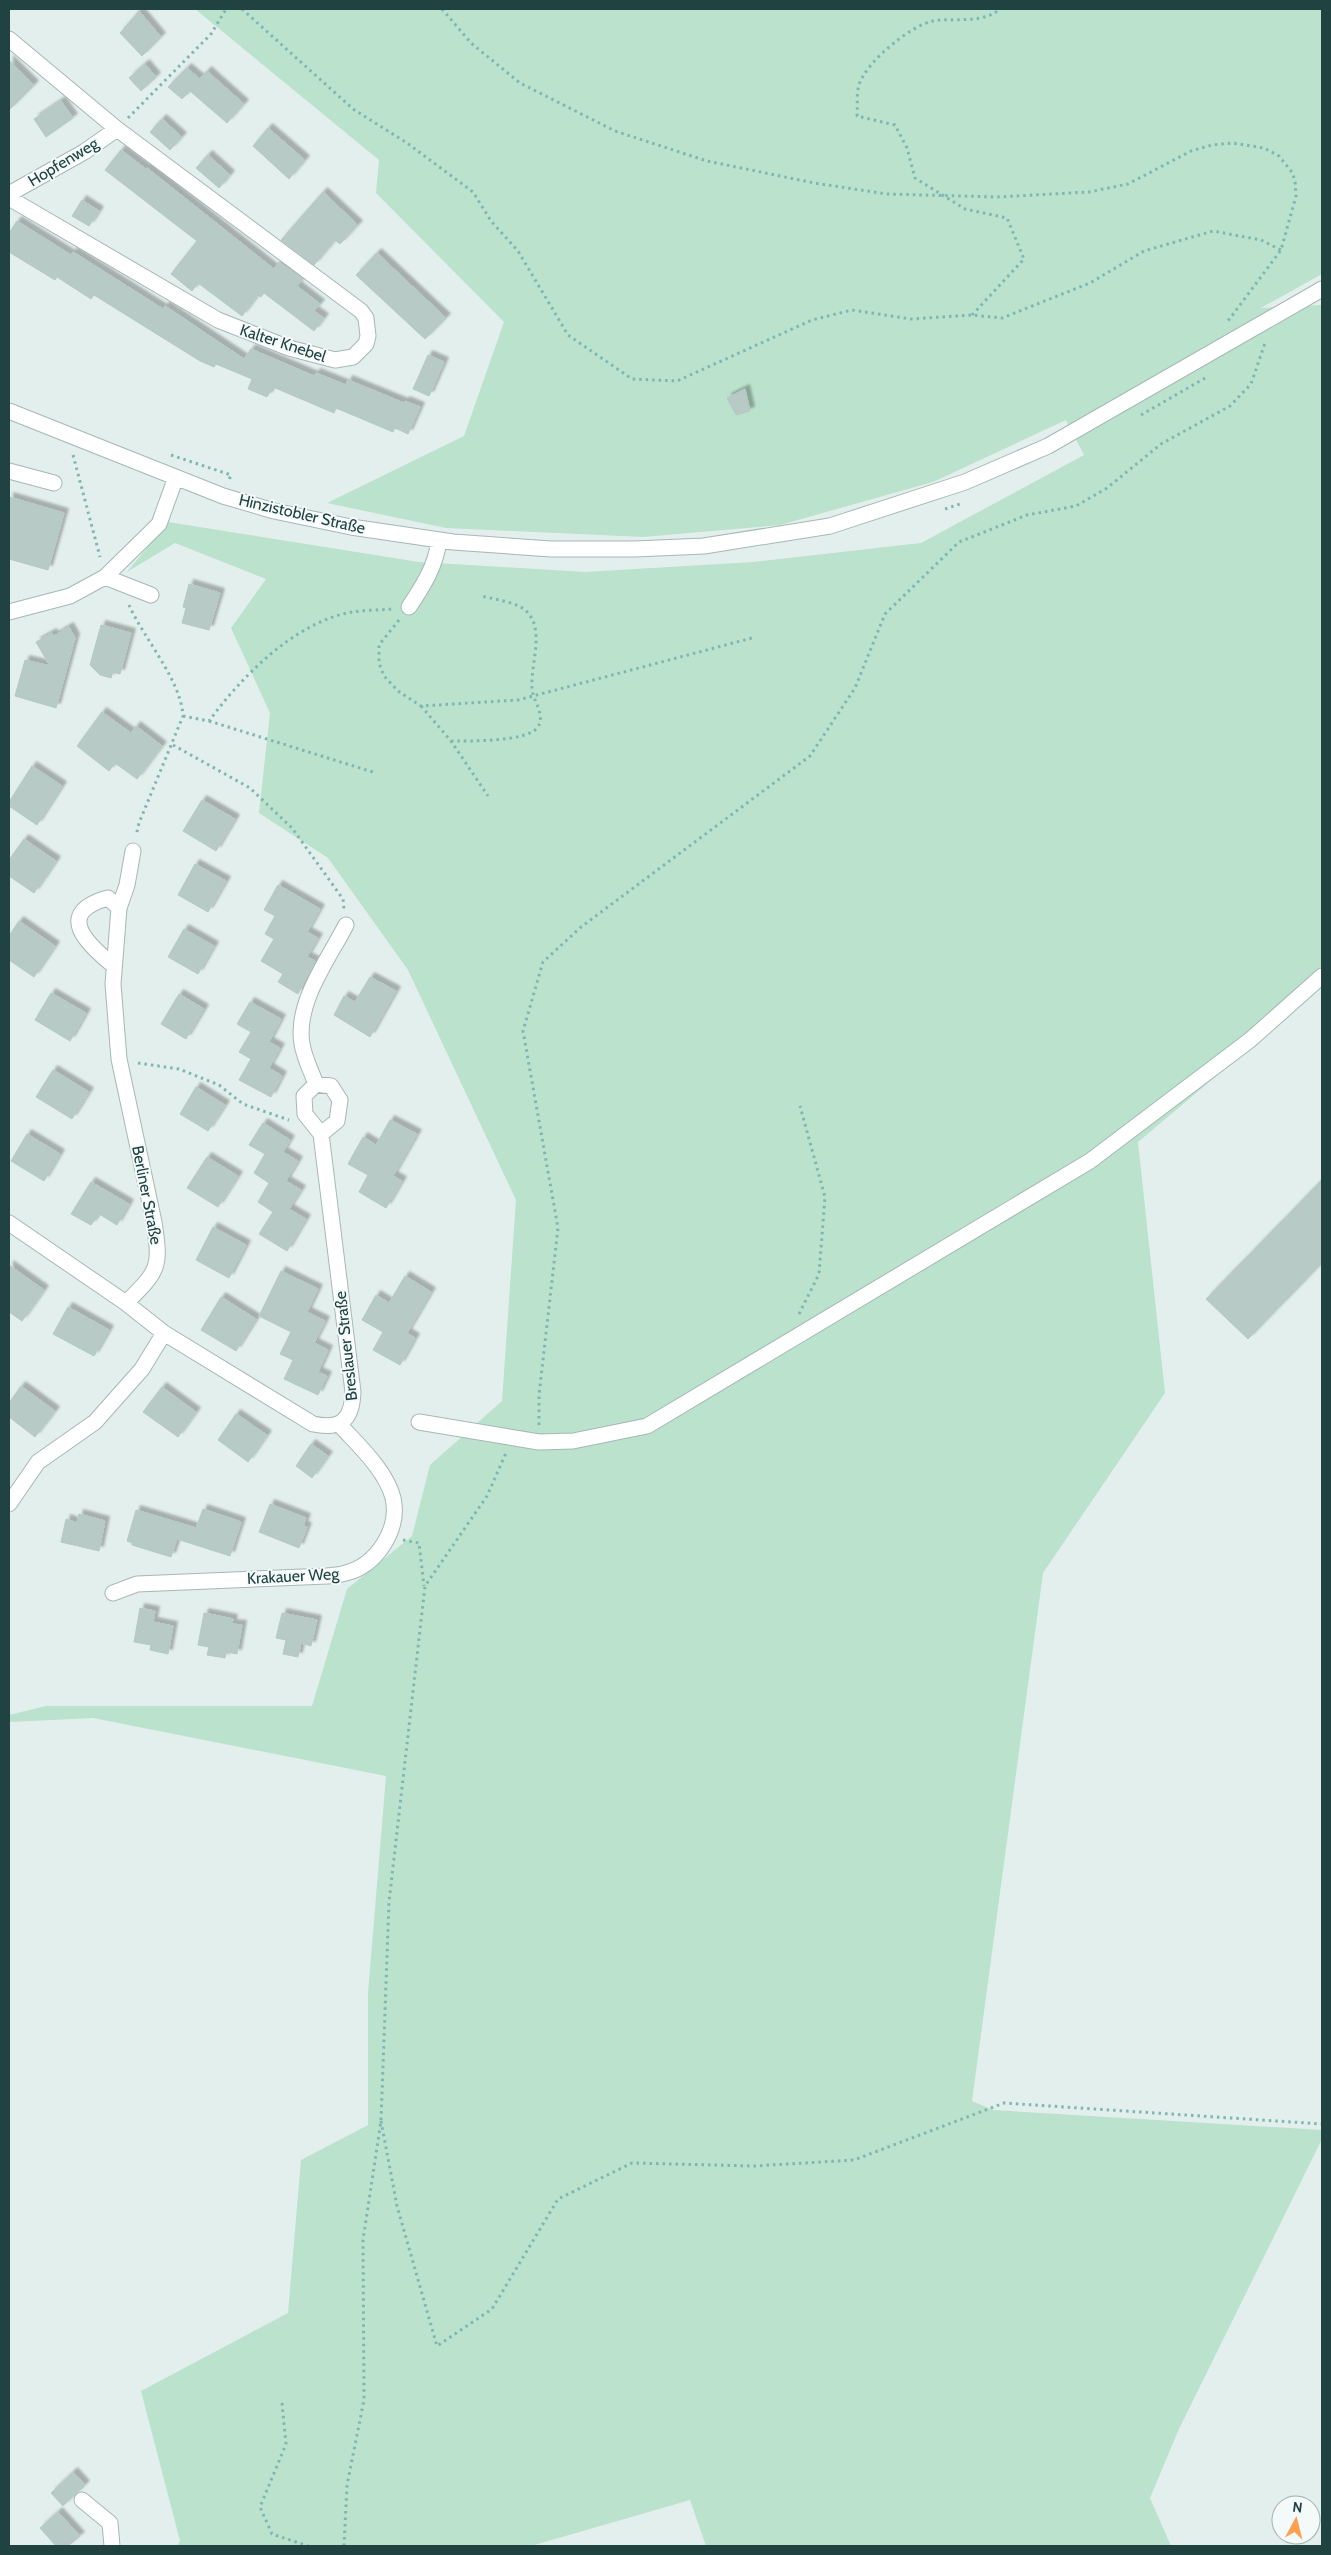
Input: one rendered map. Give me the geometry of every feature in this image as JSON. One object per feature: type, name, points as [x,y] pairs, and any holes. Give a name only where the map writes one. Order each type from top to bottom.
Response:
[{"type":"street","name":"Kalter Knebel","points":[[9,39],[117,129],[361,311],[366,318],[368,336],[360,352],[353,357],[335,360],[289,348],[218,320],[9,196]]},
{"type":"street","name":"Hopfenweg","points":[[9,196],[84,152],[117,129]]},
{"type":"street","name":"Hinzistobler Straße","points":[[9,411],[223,496],[274,511],[351,527],[439,540],[552,549],[635,550],[695,546],[756,540],[830,526],[965,482],[1048,446],[1322,289]]},
{"type":"street","points":[[9,471],[54,483]]},
{"type":"street","points":[[9,612],[70,596],[106,576],[158,524],[176,477]]},
{"type":"street","points":[[409,608],[427,579],[437,555],[439,540]]},
{"type":"street","points":[[106,576],[151,595]]},
{"type":"street","name":"Berliner Straße","points":[[126,1303],[157,1268],[158,1248],[119,1059],[113,984],[119,908],[127,885],[133,851]]},
{"type":"street","points":[[114,966],[90,946],[80,930],[81,914],[93,902],[108,898],[119,908]]},
{"type":"street","points":[[316,1084],[302,1043],[303,1017],[308,998],[346,925]]},
{"type":"street","points":[[419,1422],[539,1442],[573,1441],[647,1426],[818,1326],[1090,1162],[1250,1040],[1322,976]]},
{"type":"street","points":[[316,1084],[331,1086],[340,1100],[337,1121],[322,1134],[305,1114],[304,1096],[316,1084]]},
{"type":"street","name":"Breslauer Straße","points":[[126,1303],[164,1333],[313,1424],[328,1428],[348,1417],[353,1408],[353,1392],[322,1134]]},
{"type":"street","points":[[9,1223],[126,1303]]},
{"type":"street","points":[[9,1504],[38,1462],[95,1422],[142,1368],[164,1333]]},
{"type":"street","name":"Krakauer Weg","points":[[113,1593],[137,1584],[347,1573],[370,1560],[388,1538],[393,1519],[393,1498],[375,1464],[338,1424]]},
{"type":"street","points":[[82,2500],[110,2523],[112,2546]]},
{"type":"path","points":[[117,129],[211,34],[226,9]]},
{"type":"path","points":[[242,9],[353,109],[408,143],[473,192],[491,221],[518,251],[568,335],[632,379],[677,381],[812,320],[852,310],[911,319],[972,315],[1002,318],[1090,283],[1144,251],[1213,231],[1261,240],[1281,250]]},
{"type":"path","points":[[442,9],[471,43],[520,83],[615,132],[707,161],[752,171],[887,194],[997,197],[1089,192],[1128,184],[1198,149],[1232,143],[1272,151],[1279,156],[1291,171],[1295,180],[1296,196],[1281,250],[1227,323],[1227,342]]},
{"type":"path","points":[[972,315],[1024,259],[1007,218],[965,209],[915,178],[907,148],[895,125],[857,116],[859,84],[874,60],[909,32],[932,21],[971,21],[1000,9]]},
{"type":"path","points":[[539,1442],[539,1395],[558,1228],[523,1031],[542,962],[581,927],[810,756],[855,688],[885,614],[959,542],[1027,515],[1076,506],[1107,488],[1161,444],[1230,406],[1251,384],[1265,343]]},
{"type":"path","points":[[1135,419],[1209,376]]},
{"type":"path","points":[[67,435],[106,576]]},
{"type":"path","points":[[935,512],[963,502]]},
{"type":"path","points":[[451,741],[485,741],[533,732],[538,728],[540,722],[539,710],[532,688],[536,637],[529,614],[512,603],[482,596]]},
{"type":"path","points":[[409,608],[379,645],[379,663],[384,676],[398,690],[421,706],[451,741],[488,796]]},
{"type":"path","points":[[209,721],[260,662],[312,626],[351,612],[409,608]]},
{"type":"path","points":[[130,609],[175,689],[182,705],[183,716],[173,745],[139,823],[133,851]]},
{"type":"path","points":[[421,706],[518,700],[752,638]]},
{"type":"path","points":[[183,716],[209,721],[376,773]]},
{"type":"path","points":[[173,745],[250,788],[292,828],[343,899],[346,925]]},
{"type":"path","points":[[119,1059],[179,1070],[219,1085],[243,1104],[296,1123]]},
{"type":"path","points":[[798,1318],[819,1274],[825,1197],[800,1106]]},
{"type":"path","points":[[424,1586],[487,1496],[513,1439]]},
{"type":"path","points":[[344,2546],[347,2485],[364,2400],[363,2240],[380,2121],[389,1902],[424,1586],[419,1543],[388,1538]]},
{"type":"path","points":[[380,2121],[397,2206],[437,2346],[492,2308],[558,2199],[632,2163],[754,2166],[854,2160],[1004,2103],[1322,2124]]},
{"type":"path","points":[[282,2403],[286,2444],[260,2507],[272,2534],[308,2546]]},
{"type":"green space","points":[[195,9],[1322,9],[1322,274],[1261,308],[1322,305],[1322,987],[1138,1142],[1165,1393],[1043,1573],[972,2101],[993,2110],[1322,2130],[1322,2139],[1178,2431],[1150,2498],[1171,2546],[706,2546],[690,2500],[531,2546],[177,2546],[180,2541],[141,2391],[288,2313],[301,2160],[368,2125],[368,1993],[386,1776],[93,1718],[9,1722],[9,1715],[46,1706],[312,1706],[347,1589],[412,1536],[430,1465],[502,1401],[516,1200],[408,970],[328,858],[259,813],[270,713],[231,628],[266,579],[175,543],[127,572],[168,522],[419,562],[585,572],[753,562],[921,543],[1084,455],[1066,420],[933,482],[780,525],[643,537],[446,528],[327,503],[464,436],[504,322],[376,193],[379,160]]},
{"type":"building","points":[[139,11],[161,37],[142,56],[120,33]]},
{"type":"building","points":[[9,60],[34,85],[9,110]]},
{"type":"building","points":[[145,64],[156,77],[141,91],[129,78]]},
{"type":"building","points":[[187,68],[200,79],[207,71],[244,104],[227,123],[190,91],[182,99],[168,87]]},
{"type":"building","points":[[61,101],[73,118],[46,137],[34,119]]},
{"type":"building","points":[[162,119],[182,137],[170,150],[150,132]]},
{"type":"building","points":[[268,128],[305,160],[289,179],[253,146]]},
{"type":"building","points":[[121,150],[147,168],[274,269],[279,262],[303,279],[297,286],[320,304],[314,311],[324,318],[314,331],[264,293],[261,297],[258,295],[242,316],[198,283],[192,291],[171,274],[197,241],[105,170]]},
{"type":"building","points":[[208,155],[230,175],[219,188],[196,168]]},
{"type":"building","points":[[323,192],[358,225],[340,244],[335,240],[314,265],[281,240]]},
{"type":"building","points":[[82,200],[99,211],[89,226],[72,216]]},
{"type":"building","points":[[17,221],[71,255],[73,252],[163,309],[165,306],[244,359],[251,349],[314,376],[316,373],[346,385],[348,380],[404,403],[405,401],[420,407],[408,434],[395,428],[393,432],[336,408],[334,413],[273,387],[267,397],[248,389],[252,379],[216,364],[214,367],[200,361],[94,295],[91,299],[57,277],[55,280],[9,252],[9,233]]},
{"type":"building","points":[[377,253],[446,318],[425,339],[356,275]]},
{"type":"building","points":[[428,355],[444,362],[429,396],[413,389]]},
{"type":"building","points":[[745,389],[750,411],[736,415],[727,398]]},
{"type":"building","points":[[9,497],[64,513],[48,570],[9,559]]},
{"type":"building","points":[[189,584],[220,593],[209,630],[182,623],[186,608],[183,607]]},
{"type":"building","points":[[101,625],[131,633],[120,674],[113,672],[111,678],[100,675],[90,665]]},
{"type":"building","points":[[69,627],[75,638],[56,708],[15,696],[25,660],[50,666],[36,642],[52,633],[54,636]]},
{"type":"building","points":[[102,712],[131,733],[136,726],[162,746],[137,779],[115,763],[109,771],[77,746]]},
{"type":"building","points":[[32,766],[62,786],[37,825],[9,806],[9,802]]},
{"type":"building","points":[[202,800],[235,819],[216,851],[183,831]]},
{"type":"building","points":[[24,839],[56,861],[34,893],[9,876],[9,860]]},
{"type":"building","points":[[195,864],[226,881],[208,912],[178,895]]},
{"type":"building","points":[[278,885],[320,909],[307,932],[318,938],[307,957],[315,961],[298,994],[278,982],[283,974],[261,961],[274,939],[265,934],[275,916],[264,910]]},
{"type":"building","points":[[19,921],[55,946],[34,977],[9,960],[9,936]]},
{"type":"building","points":[[184,929],[214,946],[198,974],[168,957]]},
{"type":"building","points":[[370,977],[396,991],[370,1037],[334,1015],[344,996],[355,1002]]},
{"type":"building","points":[[51,993],[86,1013],[70,1041],[35,1020]]},
{"type":"building","points":[[179,994],[204,1009],[186,1039],[161,1024]]},
{"type":"building","points":[[250,1002],[281,1019],[269,1042],[280,1048],[269,1068],[282,1076],[271,1097],[239,1080],[251,1059],[239,1052],[251,1032],[237,1024]]},
{"type":"building","points":[[53,1070],[89,1092],[72,1119],[36,1097]]},
{"type":"building","points":[[196,1087],[225,1105],[208,1131],[180,1114]]},
{"type":"building","points":[[390,1120],[417,1134],[393,1176],[402,1181],[386,1208],[359,1192],[368,1175],[348,1164],[363,1137],[376,1145]]},
{"type":"building","points":[[263,1123],[290,1140],[283,1152],[298,1161],[286,1181],[301,1190],[289,1209],[306,1219],[287,1251],[259,1234],[273,1212],[258,1202],[269,1183],[254,1173],[265,1154],[249,1145]]},
{"type":"building","points":[[27,1134],[60,1154],[44,1181],[11,1161]]},
{"type":"building","points":[[207,1157],[238,1176],[218,1207],[187,1188]]},
{"type":"building","points":[[1322,1180],[1322,1263],[1248,1339],[1206,1299]]},
{"type":"building","points":[[91,1182],[129,1204],[117,1225],[99,1214],[91,1225],[71,1214]]},
{"type":"building","points":[[213,1227],[246,1245],[229,1278],[196,1260]]},
{"type":"building","points":[[9,1265],[44,1290],[22,1321],[9,1312]]},
{"type":"building","points":[[281,1271],[318,1289],[307,1312],[325,1321],[314,1343],[328,1350],[318,1372],[327,1376],[318,1395],[284,1379],[293,1360],[280,1354],[291,1332],[259,1316]]},
{"type":"building","points":[[405,1276],[431,1292],[407,1333],[415,1338],[400,1365],[373,1350],[383,1332],[362,1320],[376,1295],[389,1303]]},
{"type":"building","points":[[221,1297],[256,1319],[236,1351],[201,1330]]},
{"type":"building","points":[[68,1307],[109,1330],[94,1356],[53,1334]]},
{"type":"building","points":[[21,1386],[55,1411],[35,1437],[9,1417],[9,1403]]},
{"type":"building","points":[[162,1387],[196,1412],[178,1437],[143,1412]]},
{"type":"building","points":[[236,1414],[267,1435],[248,1462],[218,1440]]},
{"type":"building","points":[[311,1444],[328,1456],[312,1478],[296,1466]]},
{"type":"building","points":[[270,1504],[306,1518],[303,1526],[307,1527],[299,1548],[259,1532]]},
{"type":"building","points":[[203,1509],[241,1522],[230,1556],[177,1539],[171,1557],[132,1545],[132,1543],[127,1541],[136,1510],[196,1528]]},
{"type":"building","points":[[79,1514],[105,1521],[99,1551],[61,1542],[66,1519],[77,1523]]},
{"type":"building","points":[[140,1608],[155,1611],[153,1622],[173,1626],[168,1654],[150,1650],[151,1645],[134,1642]]},
{"type":"building","points":[[204,1613],[233,1619],[232,1624],[242,1625],[237,1654],[226,1652],[225,1658],[207,1655],[209,1647],[198,1645]]},
{"type":"building","points":[[282,1613],[317,1620],[311,1646],[301,1643],[298,1657],[283,1654],[286,1640],[276,1638]]},
{"type":"building","points":[[73,2472],[85,2485],[63,2506],[51,2493]]},
{"type":"building","points":[[58,2512],[80,2536],[68,2546],[56,2546],[40,2528]]}]
